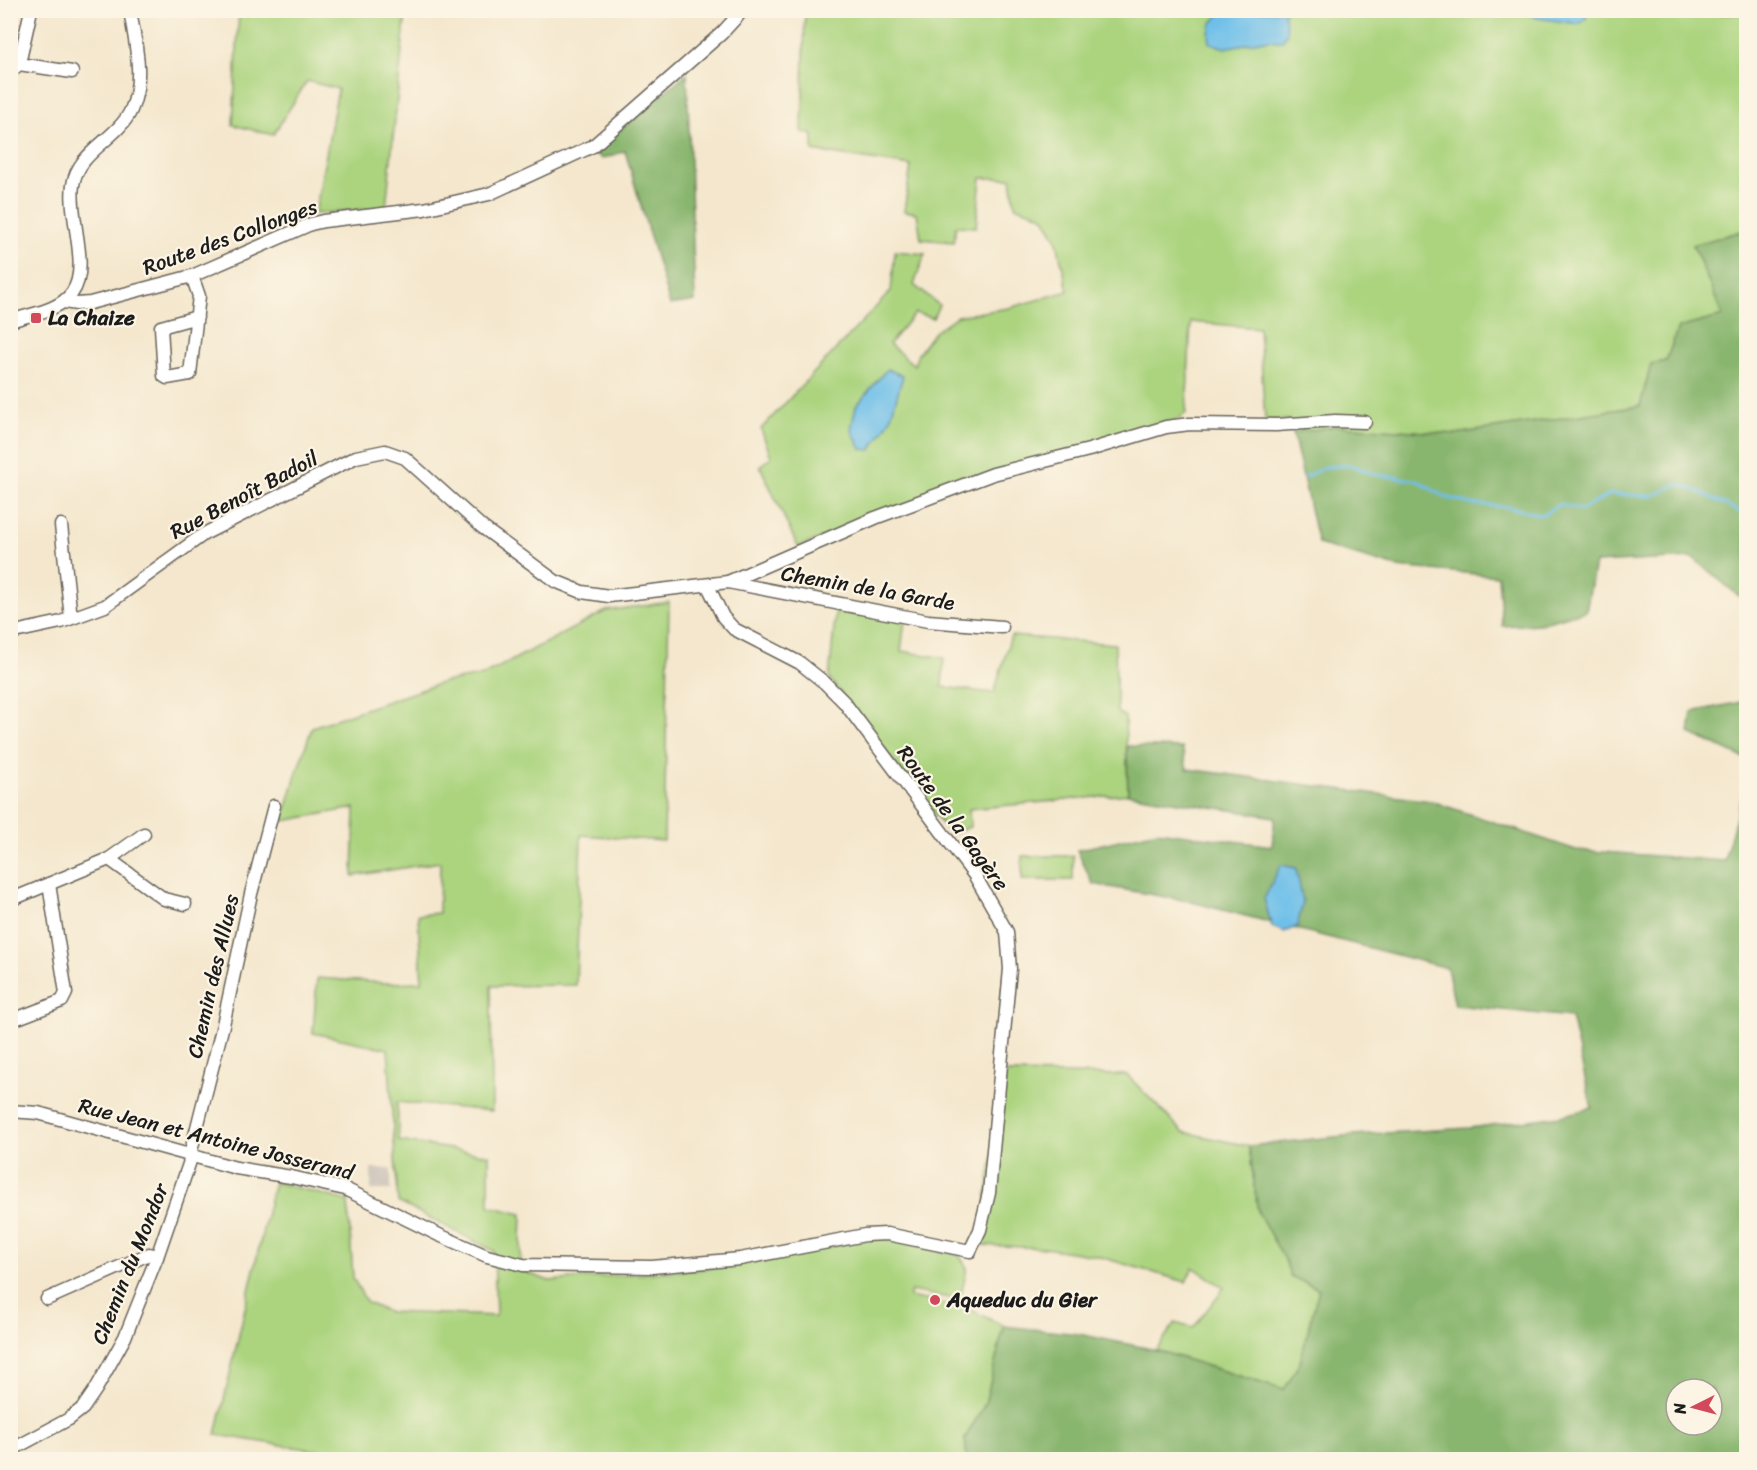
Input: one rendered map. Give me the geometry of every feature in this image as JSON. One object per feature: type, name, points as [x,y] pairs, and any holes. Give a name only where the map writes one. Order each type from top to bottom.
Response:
[{"type":"street","points":[[31,10],[15,68],[72,72]]},
{"type":"street","points":[[64,302],[73,292],[79,275],[73,184],[79,168],[94,149],[122,124],[135,98],[138,80],[130,10]]},
{"type":"street","name":"Route des Collonges","points":[[10,321],[64,302],[90,303],[192,276],[317,223],[424,209],[489,194],[593,146],[722,33],[743,10]]},
{"type":"street","points":[[192,276],[199,296],[197,317],[190,374],[167,378],[164,376],[161,327],[197,317]]},
{"type":"street","points":[[708,586],[728,582],[875,518],[993,474],[1089,450],[1167,427],[1190,424],[1276,425],[1335,421],[1365,422]]},
{"type":"street","name":"Rue Benoît Badoil","points":[[10,633],[71,618],[105,606],[204,534],[356,458],[385,451],[405,458],[482,526],[555,580],[582,592],[609,596],[708,586]]},
{"type":"street","points":[[61,525],[71,618]]},
{"type":"street","name":"Chemin de la Garde","points":[[728,582],[928,621],[1002,627]]},
{"type":"street","name":"Route de la Gagère","points":[[708,586],[723,617],[734,629],[800,663],[844,702],[975,876],[1007,932],[1010,969],[989,1194],[980,1230],[970,1251]]},
{"type":"street","name":"Chemin des Allues","points":[[190,1155],[274,806]]},
{"type":"street","points":[[10,900],[109,859],[144,834]]},
{"type":"street","points":[[109,859],[164,899],[185,904]]},
{"type":"street","points":[[10,1021],[62,1001],[66,993],[49,884]]},
{"type":"street","name":"Rue Jean et Antoine Josserand","points":[[10,1111],[38,1113],[236,1168],[291,1177],[345,1190],[487,1256],[523,1265],[652,1267],[740,1258],[865,1235],[887,1234],[970,1251]]},
{"type":"street","name":"Chemin du Mondor","points":[[14,1450],[69,1419],[83,1408],[125,1337],[157,1257],[190,1161],[190,1155]]},
{"type":"street","points":[[46,1299],[149,1254],[157,1257]]},
{"type":"shaded area","points":[[371,1169],[391,1169],[391,1190],[371,1190]]},
{"type":"green space","points":[[1654,10],[1655,13],[1746,14],[1746,230],[1693,245],[1723,316],[1678,328],[1666,361],[1651,364],[1640,406],[1456,434],[1338,426],[1293,433],[1289,420],[1265,420],[1259,328],[1191,322],[1186,413],[1179,419],[993,472],[798,547],[760,466],[771,457],[761,429],[891,291],[895,251],[925,254],[914,285],[939,305],[933,318],[915,313],[889,344],[914,365],[918,354],[934,332],[957,316],[1009,308],[1068,291],[1056,238],[1043,216],[1015,206],[1011,178],[981,178],[976,227],[956,226],[954,242],[921,239],[917,213],[904,211],[911,166],[813,151],[813,135],[802,132],[805,11]]},
{"type":"green space","points":[[239,11],[406,11],[386,207],[315,214],[338,89],[307,81],[273,135],[233,125]]},
{"type":"green space","points":[[687,73],[695,301],[670,305],[625,151],[602,159],[594,152]]},
{"type":"green space","points":[[1746,230],[1746,602],[1693,558],[1595,563],[1586,611],[1540,624],[1502,626],[1498,576],[1397,567],[1318,544],[1293,433],[1338,426],[1456,434],[1640,406],[1651,364],[1666,361],[1678,328],[1723,316],[1693,245]]},
{"type":"green space","points":[[669,602],[664,841],[581,835],[576,985],[491,986],[492,1111],[397,1102],[399,1141],[489,1155],[489,1206],[522,1214],[520,1270],[549,1281],[700,1269],[778,1258],[867,1238],[888,1238],[959,1255],[967,1268],[960,1300],[911,1291],[909,1297],[967,1308],[1004,1326],[985,1404],[965,1438],[967,1459],[379,1460],[216,1435],[274,1182],[348,1201],[353,1278],[367,1303],[388,1312],[496,1316],[494,1251],[398,1202],[388,1049],[313,1033],[317,978],[386,983],[422,982],[418,915],[439,913],[440,862],[353,876],[355,808],[283,821],[312,727],[444,682],[482,676],[606,611]]},
{"type":"green space","points":[[836,608],[905,620],[901,651],[944,658],[942,687],[994,693],[1011,636],[1115,644],[1117,711],[1125,717],[1128,794],[969,809],[970,827],[950,834],[829,678]]},
{"type":"green space","points":[[1746,701],[1746,759],[1689,733],[1692,712]]},
{"type":"green space","points":[[1127,746],[1182,748],[1187,769],[1431,801],[1576,850],[1724,861],[1746,782],[1746,1459],[967,1460],[965,1438],[985,1404],[1004,1326],[1079,1334],[1156,1350],[1284,1390],[1300,1362],[1319,1289],[1290,1276],[1286,1263],[1258,1212],[1249,1146],[1353,1135],[1469,1128],[1560,1116],[1592,1108],[1571,1017],[1455,1005],[1447,968],[1188,901],[1093,884],[1077,850],[1157,831],[1272,846],[1275,817],[1128,794]]},
{"type":"green space","points":[[1022,856],[1073,856],[1073,880],[1022,880]]},
{"type":"green space","points":[[1006,1073],[1127,1075],[1183,1132],[1249,1146],[1258,1212],[1286,1263],[1290,1276],[1319,1289],[1300,1362],[1284,1390],[1156,1350],[1175,1323],[1193,1328],[1224,1288],[1193,1267],[1186,1282],[1097,1256],[1045,1248],[979,1245]]},
{"type":"water","points":[[1224,11],[1284,11],[1287,32],[1282,41],[1264,40],[1225,48],[1210,43],[1211,25]]},
{"type":"water","points":[[1526,11],[1586,11],[1586,19],[1579,24],[1537,18],[1527,14]]},
{"type":"water","points":[[887,369],[903,376],[890,420],[871,450],[861,449],[851,429],[856,406]]},
{"type":"water","points":[[1281,865],[1296,868],[1303,902],[1297,927],[1284,932],[1272,927],[1264,899]]},
{"type":"waterway","points":[[1305,477],[1325,467],[1351,465],[1377,475],[1416,480],[1445,497],[1472,504],[1509,507],[1542,515],[1560,504],[1582,510],[1610,494],[1653,496],[1678,484],[1746,515]]},
{"type":"place","name":"La Chaize","points":[[36,318]]},
{"type":"place","name":"Aqueduc du Gier","points":[[935,1300]]}]
